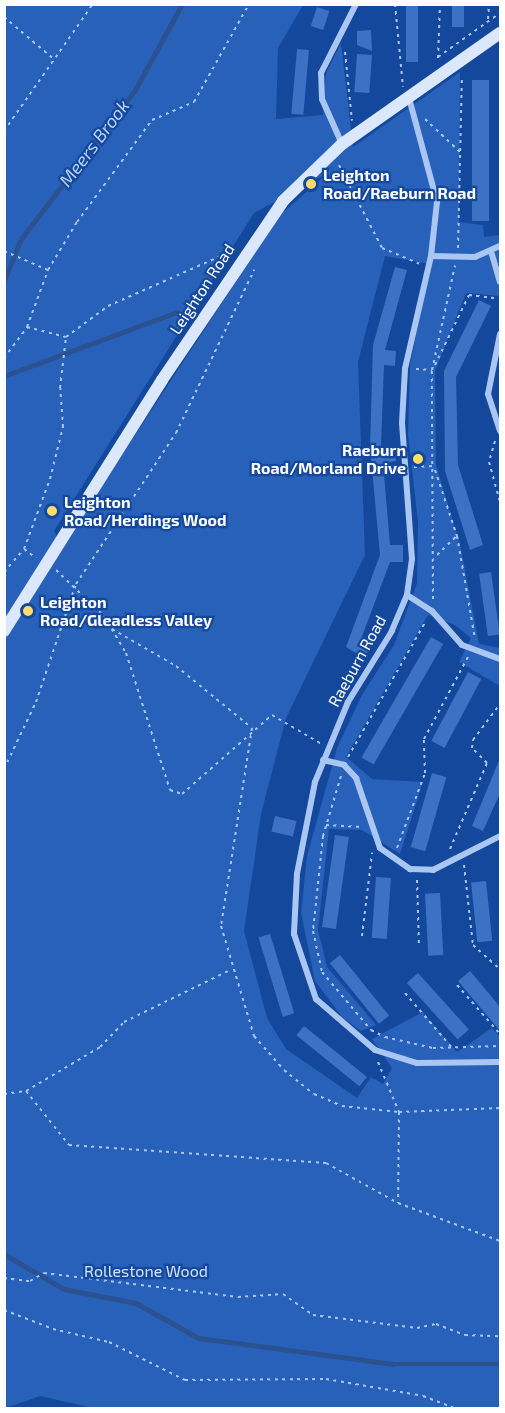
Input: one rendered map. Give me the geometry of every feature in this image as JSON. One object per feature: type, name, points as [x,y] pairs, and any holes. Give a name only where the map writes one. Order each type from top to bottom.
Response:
[{"type":"street","points":[[337,148],[321,87],[325,61],[356,4]]},
{"type":"street","name":"Leighton Road","points":[[4,631],[253,242],[337,148],[462,56],[501,33]]},
{"type":"street","name":"Raeburn Road","points":[[407,95],[417,116],[437,202],[431,256],[405,369],[405,468],[413,532],[406,595],[323,760],[297,874],[297,955],[331,1017],[375,1050],[437,1065],[501,1062]]},
{"type":"street","points":[[431,256],[456,259],[491,251],[501,246]]},
{"type":"street","points":[[491,251],[501,282]]},
{"type":"street","points":[[500,430],[488,394],[501,334]]},
{"type":"street","points":[[406,595],[432,611],[474,652],[501,659]]},
{"type":"street","points":[[323,760],[344,765],[362,788],[371,827],[380,848],[393,859],[416,870],[450,864],[501,836]]},
{"type":"path","points":[[4,131],[93,4]]},
{"type":"path","points":[[4,358],[27,327],[48,270],[152,120],[194,102],[249,4]]},
{"type":"path","points":[[395,4],[399,77],[407,95]]},
{"type":"path","points":[[438,73],[440,4]]},
{"type":"path","points":[[488,19],[489,4]]},
{"type":"path","points":[[438,57],[488,19],[501,14]]},
{"type":"path","points":[[4,17],[55,61]]},
{"type":"path","points":[[342,27],[353,135]]},
{"type":"path","points":[[462,56],[462,154],[456,259],[432,370],[436,556],[432,611],[344,765],[326,825],[313,931],[322,972],[371,1030],[415,1046],[454,1049],[501,1046]]},
{"type":"path","points":[[417,116],[462,154]]},
{"type":"path","points":[[337,148],[382,248],[429,266]]},
{"type":"path","points":[[4,572],[24,549],[50,479],[63,427],[63,363],[66,337],[108,306],[253,242]]},
{"type":"path","points":[[4,251],[48,270]]},
{"type":"path","points":[[4,769],[36,702],[76,584],[176,433],[256,265]]},
{"type":"path","points":[[432,370],[469,295],[501,298]]},
{"type":"path","points":[[27,327],[66,337]]},
{"type":"path","points":[[405,369],[432,370]]},
{"type":"path","points":[[500,430],[489,462],[501,502]]},
{"type":"path","points":[[405,468],[434,466]]},
{"type":"path","points":[[393,859],[425,773],[424,739],[474,652],[457,537],[434,466]]},
{"type":"path","points":[[436,556],[457,537]]},
{"type":"path","points":[[76,584],[112,629],[142,690],[170,790],[182,794],[252,728],[272,715],[328,747]]},
{"type":"path","points":[[112,629],[176,666],[252,728]]},
{"type":"path","points":[[450,864],[451,837],[487,763],[472,748],[473,740],[501,704]]},
{"type":"path","points":[[252,728],[222,916],[230,970],[254,1036],[284,1070],[314,1094],[342,1107],[399,1112],[501,1108]]},
{"type":"path","points":[[326,825],[371,827]]},
{"type":"path","points":[[362,936],[372,852],[380,848]]},
{"type":"path","points":[[463,857],[473,945],[501,969]]},
{"type":"path","points":[[416,870],[419,946]]},
{"type":"path","points":[[4,1094],[26,1091],[100,1047],[124,1022],[230,970]]},
{"type":"path","points":[[457,985],[501,1034]]},
{"type":"path","points":[[405,993],[454,1049]]},
{"type":"path","points":[[437,1065],[454,1049]]},
{"type":"path","points":[[375,1050],[399,1112],[398,1203]]},
{"type":"path","points":[[26,1091],[69,1145],[326,1163],[398,1203],[501,1241]]},
{"type":"path","points":[[4,1278],[30,1281],[44,1273],[238,1297],[284,1294],[313,1315],[417,1328],[436,1324],[465,1335],[501,1336]]},
{"type":"path","points":[[4,1310],[53,1329],[109,1341],[184,1380],[326,1379],[423,1396],[455,1408]]},
{"type":"green space","name":"Rollestone Wood","points":[[5,5],[303,5],[278,48],[276,119],[323,115],[326,73],[341,43],[353,147],[460,72],[459,222],[483,225],[484,237],[500,235],[500,296],[466,293],[435,371],[436,465],[460,544],[479,644],[500,648],[500,686],[459,662],[471,638],[455,625],[428,615],[346,757],[372,779],[423,782],[400,854],[362,830],[329,829],[318,930],[327,967],[376,1025],[361,1031],[342,1017],[315,981],[301,913],[307,856],[337,748],[362,695],[394,645],[417,583],[418,522],[408,435],[410,366],[430,264],[385,256],[358,362],[365,555],[286,718],[261,814],[244,931],[267,1018],[286,1049],[357,1098],[371,1077],[383,1084],[392,1068],[372,1039],[423,1012],[457,1052],[492,1028],[500,1037],[500,1408],[93,1408],[40,1396],[5,1408]],"holes":[[[328,173],[280,215],[62,546],[54,531],[254,213]]]},
{"type":"building","points":[[406,4],[418,4],[418,62],[406,62]]},
{"type":"building","points":[[452,4],[464,4],[464,27],[452,27]]},
{"type":"building","points":[[317,7],[329,11],[323,30],[311,26]]},
{"type":"building","points":[[371,30],[372,51],[357,45],[357,31]]},
{"type":"building","points":[[297,49],[309,50],[303,115],[291,114]]},
{"type":"building","points":[[357,54],[372,55],[369,93],[354,92]]},
{"type":"building","points":[[472,80],[489,80],[489,221],[472,221]]},
{"type":"building","points":[[395,267],[407,270],[385,350],[396,351],[395,366],[384,365],[381,447],[394,446],[396,461],[383,463],[390,545],[403,545],[403,562],[390,562],[361,639],[371,646],[364,658],[346,647],[380,555],[370,447],[373,345]]},
{"type":"building","points":[[479,300],[491,306],[456,377],[458,465],[483,545],[470,550],[445,471],[444,371]]},
{"type":"building","points":[[491,572],[500,634],[488,636],[479,574]]},
{"type":"building","points":[[431,637],[443,644],[374,764],[362,757]]},
{"type":"building","points":[[468,672],[481,679],[445,748],[431,741]]},
{"type":"building","points":[[500,758],[501,791],[483,831],[472,826]]},
{"type":"building","points":[[432,773],[446,777],[425,851],[411,847]]},
{"type":"building","points":[[275,816],[296,821],[293,837],[271,832]]},
{"type":"building","points":[[335,835],[349,837],[336,929],[322,927]]},
{"type":"building","points":[[376,877],[391,878],[387,939],[372,938]]},
{"type":"building","points":[[486,881],[492,941],[477,942],[471,883]]},
{"type":"building","points":[[440,893],[443,955],[428,956],[425,894]]},
{"type":"building","points":[[270,934],[294,1013],[283,1017],[259,938]]},
{"type":"building","points":[[340,955],[389,1016],[379,1024],[330,963]]},
{"type":"building","points":[[470,971],[501,1008],[501,1032],[458,981]]},
{"type":"building","points":[[418,973],[469,1029],[458,1040],[407,983]]},
{"type":"building","points":[[304,1026],[367,1077],[359,1086],[296,1035]]},
{"type":"waterway","name":"Meers Brook","points":[[4,280],[21,239],[135,90],[182,4]]},
{"type":"waterway","points":[[4,376],[177,312]]},
{"type":"waterway","points":[[4,1254],[64,1289],[136,1303],[199,1338],[393,1364],[500,1364]]},
{"type":"place","name":"Leighton Road/Raeburn Road","points":[[311,184]]},
{"type":"place","name":"Raeburn Road/Morland Drive","points":[[418,459]]},
{"type":"place","name":"Leighton Road/Herdings Wood","points":[[52,511]]},
{"type":"place","name":"Leighton Road/Gleadless Valley","points":[[28,611]]}]
